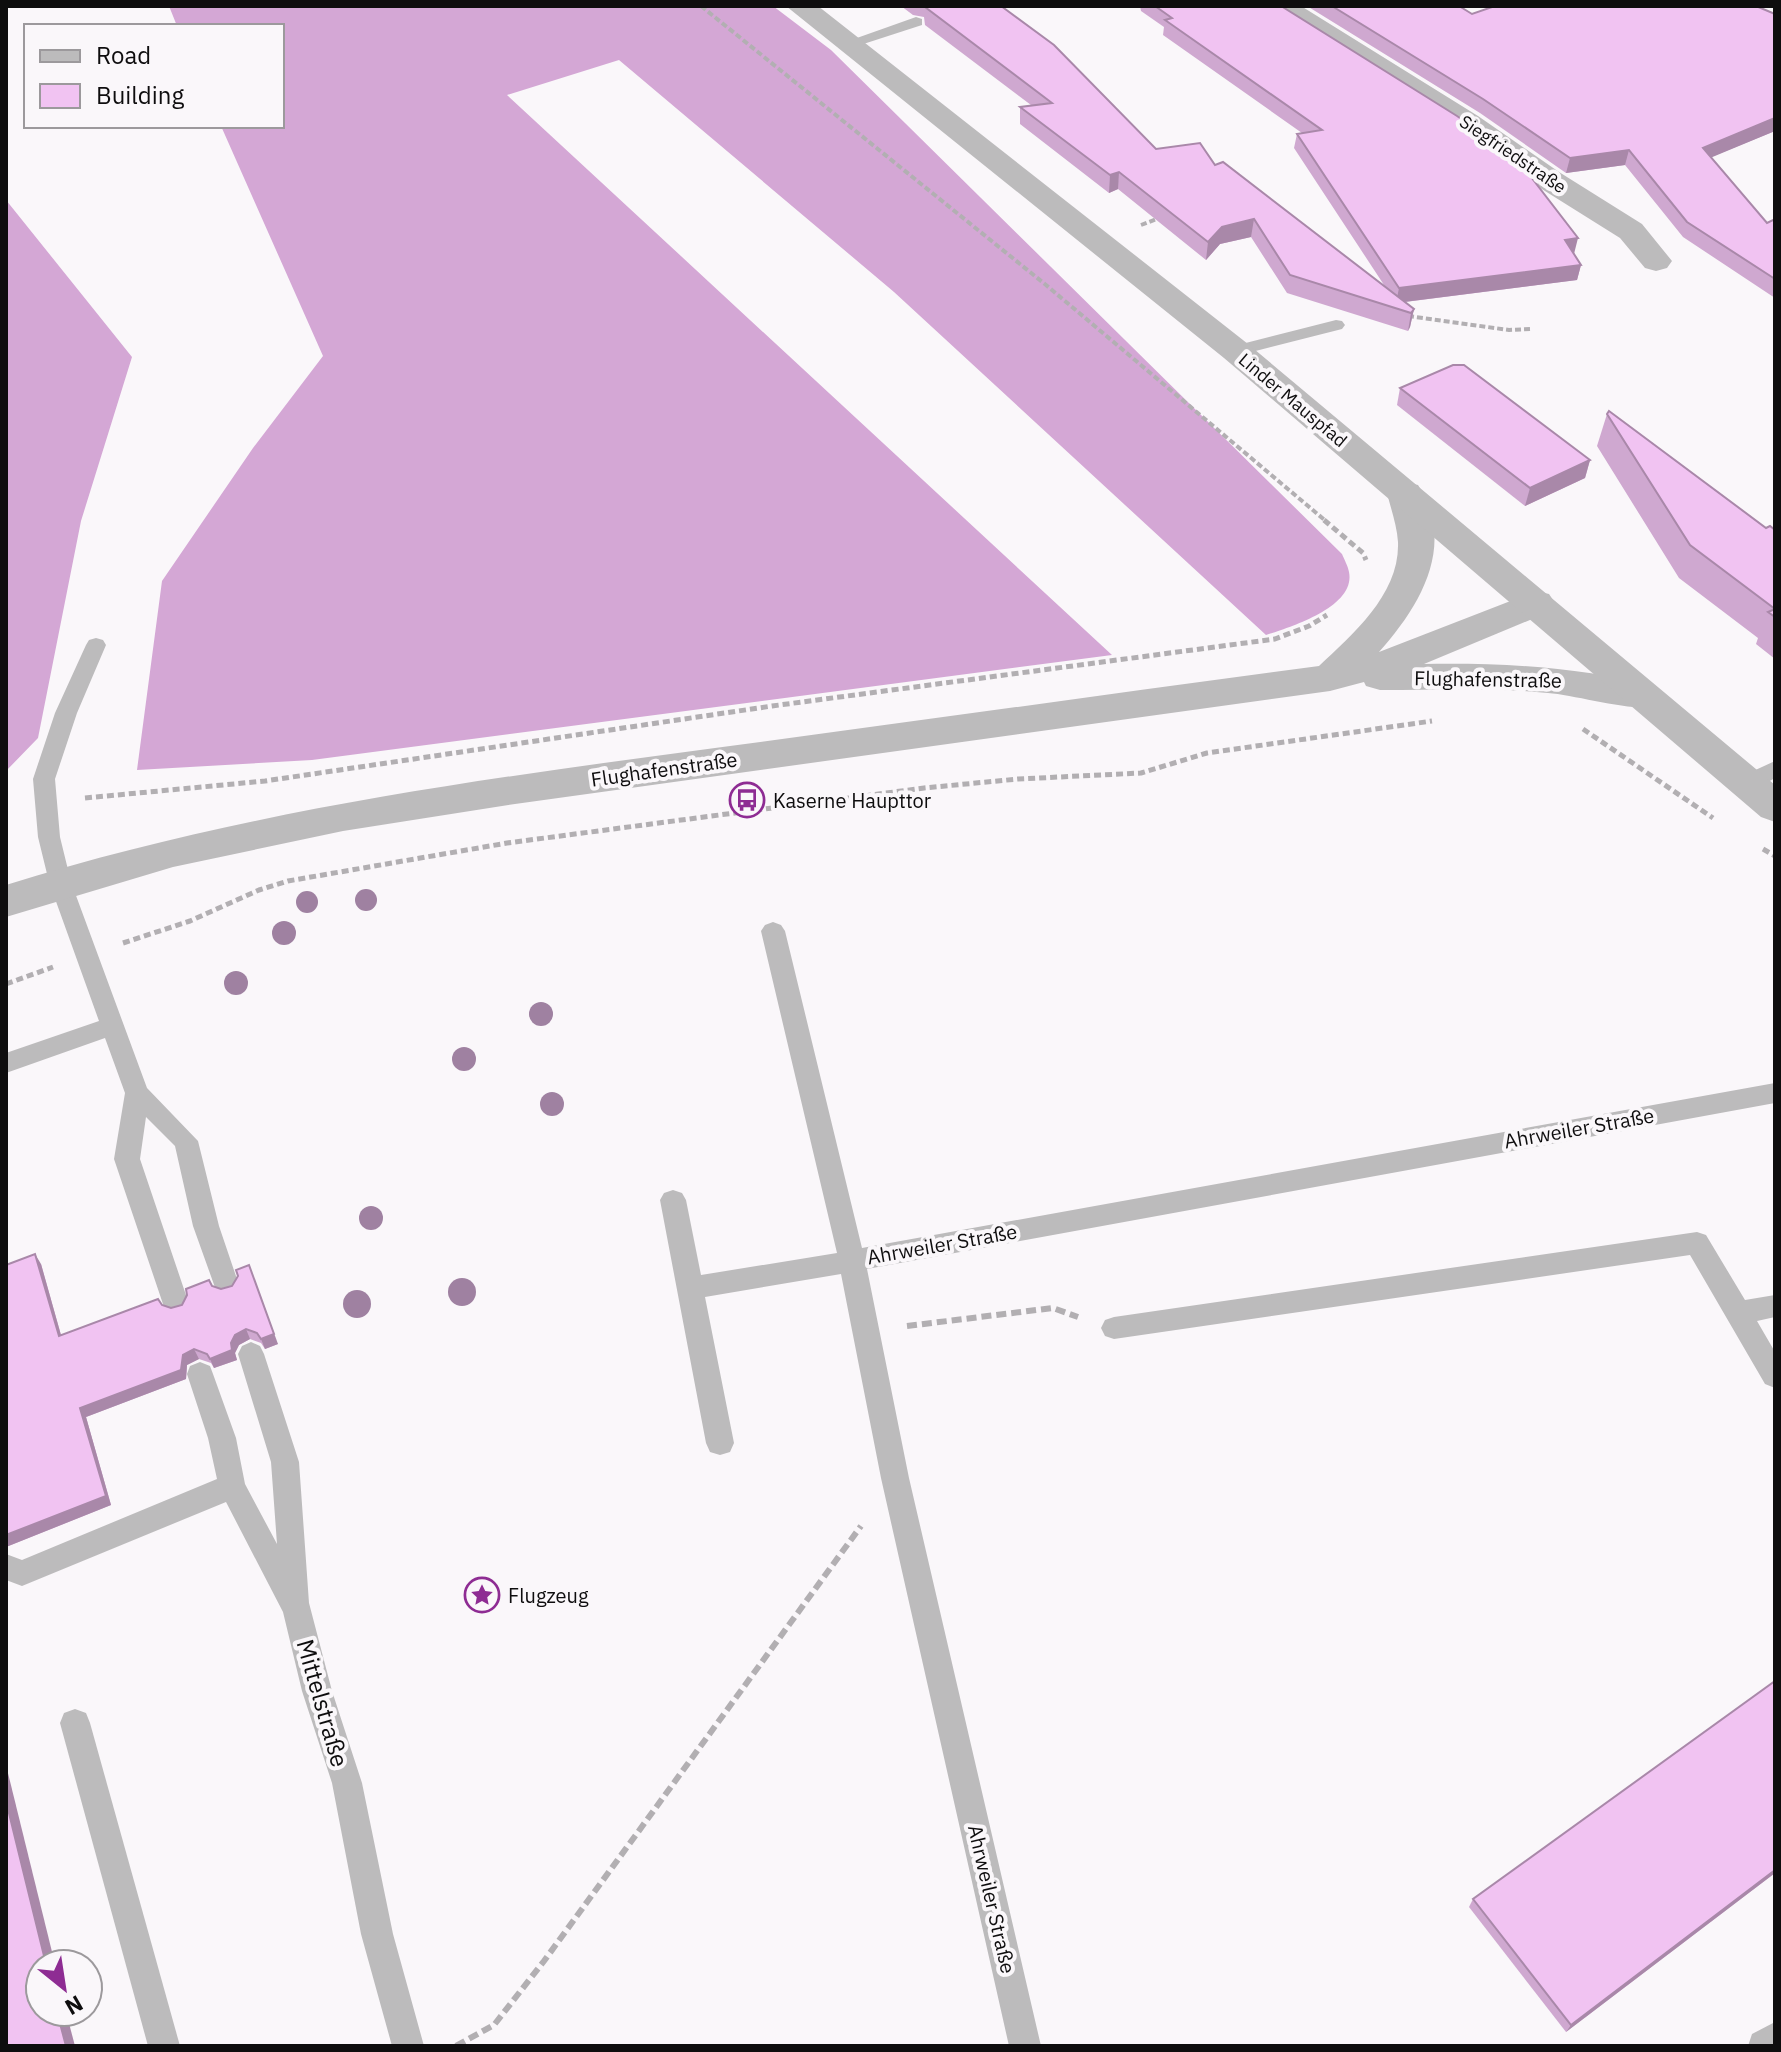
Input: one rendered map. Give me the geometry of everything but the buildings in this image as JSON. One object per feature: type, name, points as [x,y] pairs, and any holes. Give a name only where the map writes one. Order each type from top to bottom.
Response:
[{"type":"street","name":"Linder Mauspfad","points":[[800,6],[1236,351],[1644,697],[1765,787]]},
{"type":"street","name":"Siegfriedstraße","points":[[1281,6],[1467,122],[1548,179],[1631,231],[1656,261]]},
{"type":"street","points":[[1330,678],[1362,648],[1385,619],[1414,568],[1416,548],[1405,493]]},
{"type":"street","name":"Flughafenstraße","points":[[6,901],[60,882],[208,843],[427,803],[1330,678],[1397,660],[1536,603]]},
{"type":"street","name":"Flughafenstraße","points":[[1330,678],[1526,676],[1594,684],[1644,697]]},
{"type":"lane","points":[[848,44],[916,22]]},
{"type":"lane","points":[[1236,351],[1336,325]]},
{"type":"lane","points":[[96,645],[66,713],[44,779],[49,837],[60,882],[137,1093],[186,1141],[206,1226],[226,1285]]},
{"type":"lane","points":[[690,1288],[852,1261],[773,931]]},
{"type":"lane","points":[[6,1063],[113,1026]]},
{"type":"lane","points":[[137,1093],[127,1159],[176,1304]]},
{"type":"lane","name":"Ahrweiler Straße","points":[[1025,2046],[895,1478],[852,1261],[1775,1093]]},
{"type":"lane","points":[[673,1200],[720,1443]]},
{"type":"lane","points":[[1114,1328],[1697,1243],[1775,1376]]},
{"type":"lane","points":[[1738,1313],[1775,1306]]},
{"type":"lane","points":[[251,1354],[285,1462],[297,1609]]},
{"type":"lane","name":"Mittelstraße","points":[[200,1374],[222,1438],[232,1486],[297,1609],[317,1691],[347,1783],[377,1934],[408,2046]]},
{"type":"lane","points":[[6,1567],[22,1573],[232,1486]]},
{"type":"lane","points":[[75,1723],[164,2046]]},
{"type":"lane","points":[[1764,2046],[1775,2038]]},
{"type":"path","points":[[701,6],[1058,295],[1363,553],[1368,565]]},
{"type":"path","points":[[1134,227],[1175,212]]},
{"type":"path","points":[[1336,325],[1417,315],[1509,330],[1530,329]]},
{"type":"path","points":[[46,804],[108,795],[250,783],[772,706],[1275,639],[1309,626],[1334,611]]},
{"type":"path","points":[[6,984],[190,921],[259,890],[288,881],[507,843],[924,788],[1018,779],[1141,773],[1207,753],[1444,719]]},
{"type":"path","points":[[1575,723],[1723,824]]},
{"type":"path","points":[[1762,848],[1775,856]]},
{"type":"path","points":[[866,1331],[1053,1308],[1114,1328]]},
{"type":"path","points":[[456,2046],[494,2025],[544,1961],[814,1595],[895,1478]]},
{"type":"shaded area","points":[[169,6],[773,6],[831,50],[1342,554],[1349,572],[1348,584],[1342,595],[1319,614],[1266,635],[894,292],[619,60],[507,95],[1112,655],[312,760],[137,770],[162,581],[253,448],[323,356],[222,128],[284,128],[284,24],[176,24]]},
{"type":"shaded area","points":[[6,200],[132,357],[81,521],[38,738],[6,771]]},
{"type":"place","name":"Kaserne Haupttor","points":[[747,800]]},
{"type":"place","name":"Flugzeug","points":[[482,1595]]}]
